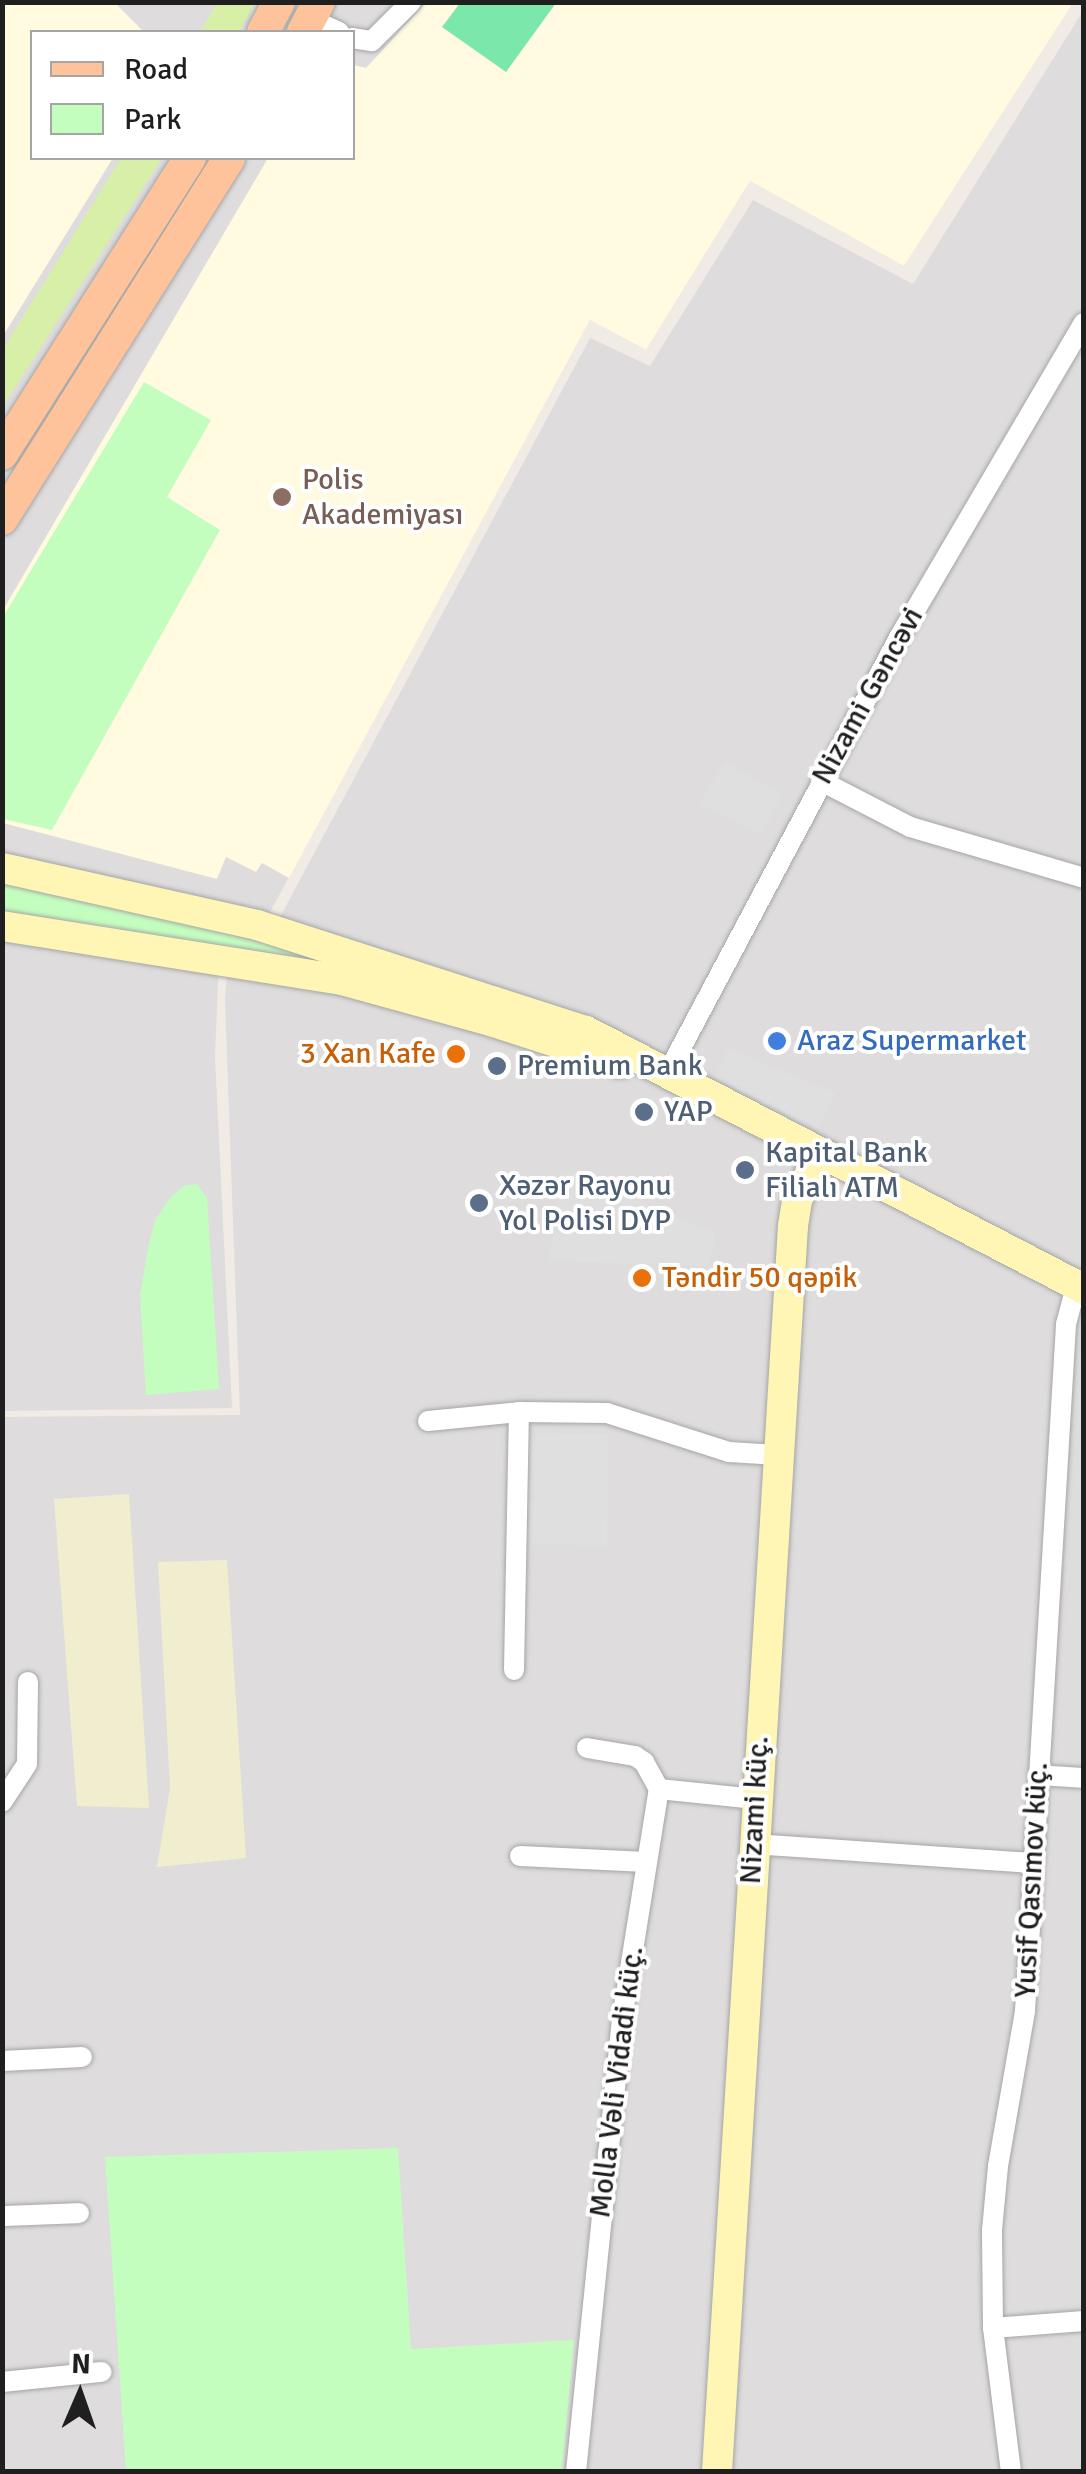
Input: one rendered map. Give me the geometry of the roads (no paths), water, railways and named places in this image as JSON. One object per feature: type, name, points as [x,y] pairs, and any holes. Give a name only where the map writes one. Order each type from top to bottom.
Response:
[{"type":"main road","points":[[2,454],[189,160]]},
{"type":"main road","points":[[2,519],[228,160]]},
{"type":"main road","points":[[2,868],[256,925],[350,952],[586,1031],[666,1076],[1080,1287]]},
{"type":"main road","points":[[2,926],[342,980],[666,1076]]},
{"type":"main road","name":"Nizami küç.","points":[[717,2472],[755,1799],[794,1211],[819,1155]]},
{"type":"street","points":[[355,38],[372,41],[410,2]]},
{"type":"street","name":"Nizami Gəncəvi","points":[[666,1076],[821,781],[953,542],[1084,323]]},
{"type":"street","points":[[821,781],[910,827],[1084,878]]},
{"type":"street","name":"Yusif Qasımov küç.","points":[[1011,2472],[993,2328],[994,2200],[1025,2011],[1066,1324],[1080,1287]]},
{"type":"street","points":[[428,1421],[519,1412],[607,1413],[730,1452],[778,1455]]},
{"type":"street","points":[[514,1670],[519,1412]]},
{"type":"street","points":[[2,1802],[27,1764],[28,1682]]},
{"type":"street","points":[[587,1748],[634,1756],[644,1762],[659,1789],[755,1799]]},
{"type":"street","points":[[1038,1775],[1084,1778]]},
{"type":"street","name":"Molla Vəli Vidadi küç.","points":[[576,2472],[622,2018],[659,1789]]},
{"type":"street","points":[[753,1844],[1034,1863]]},
{"type":"street","points":[[520,1856],[647,1862]]},
{"type":"street","points":[[2,2061],[82,2057]]},
{"type":"street","points":[[2,2216],[79,2213]]},
{"type":"street","points":[[993,2328],[1084,2321]]},
{"type":"street","points":[[2,2382],[101,2372]]},
{"type":"place","name":"Polis Akademiyası","points":[[282,497]]},
{"type":"place","name":"Araz Supermarket","points":[[777,1041]]},
{"type":"place","name":"3 Xan Kafe","points":[[456,1054]]},
{"type":"place","name":"Premium Bank","points":[[497,1066]]},
{"type":"place","name":"YAP","points":[[644,1112]]},
{"type":"place","name":"Kapital Bank Filialı ATM","points":[[745,1170]]},
{"type":"place","name":"Xəzər Rayonu Yol Polisi DYP","points":[[479,1203]]},
{"type":"place","name":"Təndir 50 qəpik","points":[[642,1278]]}]
